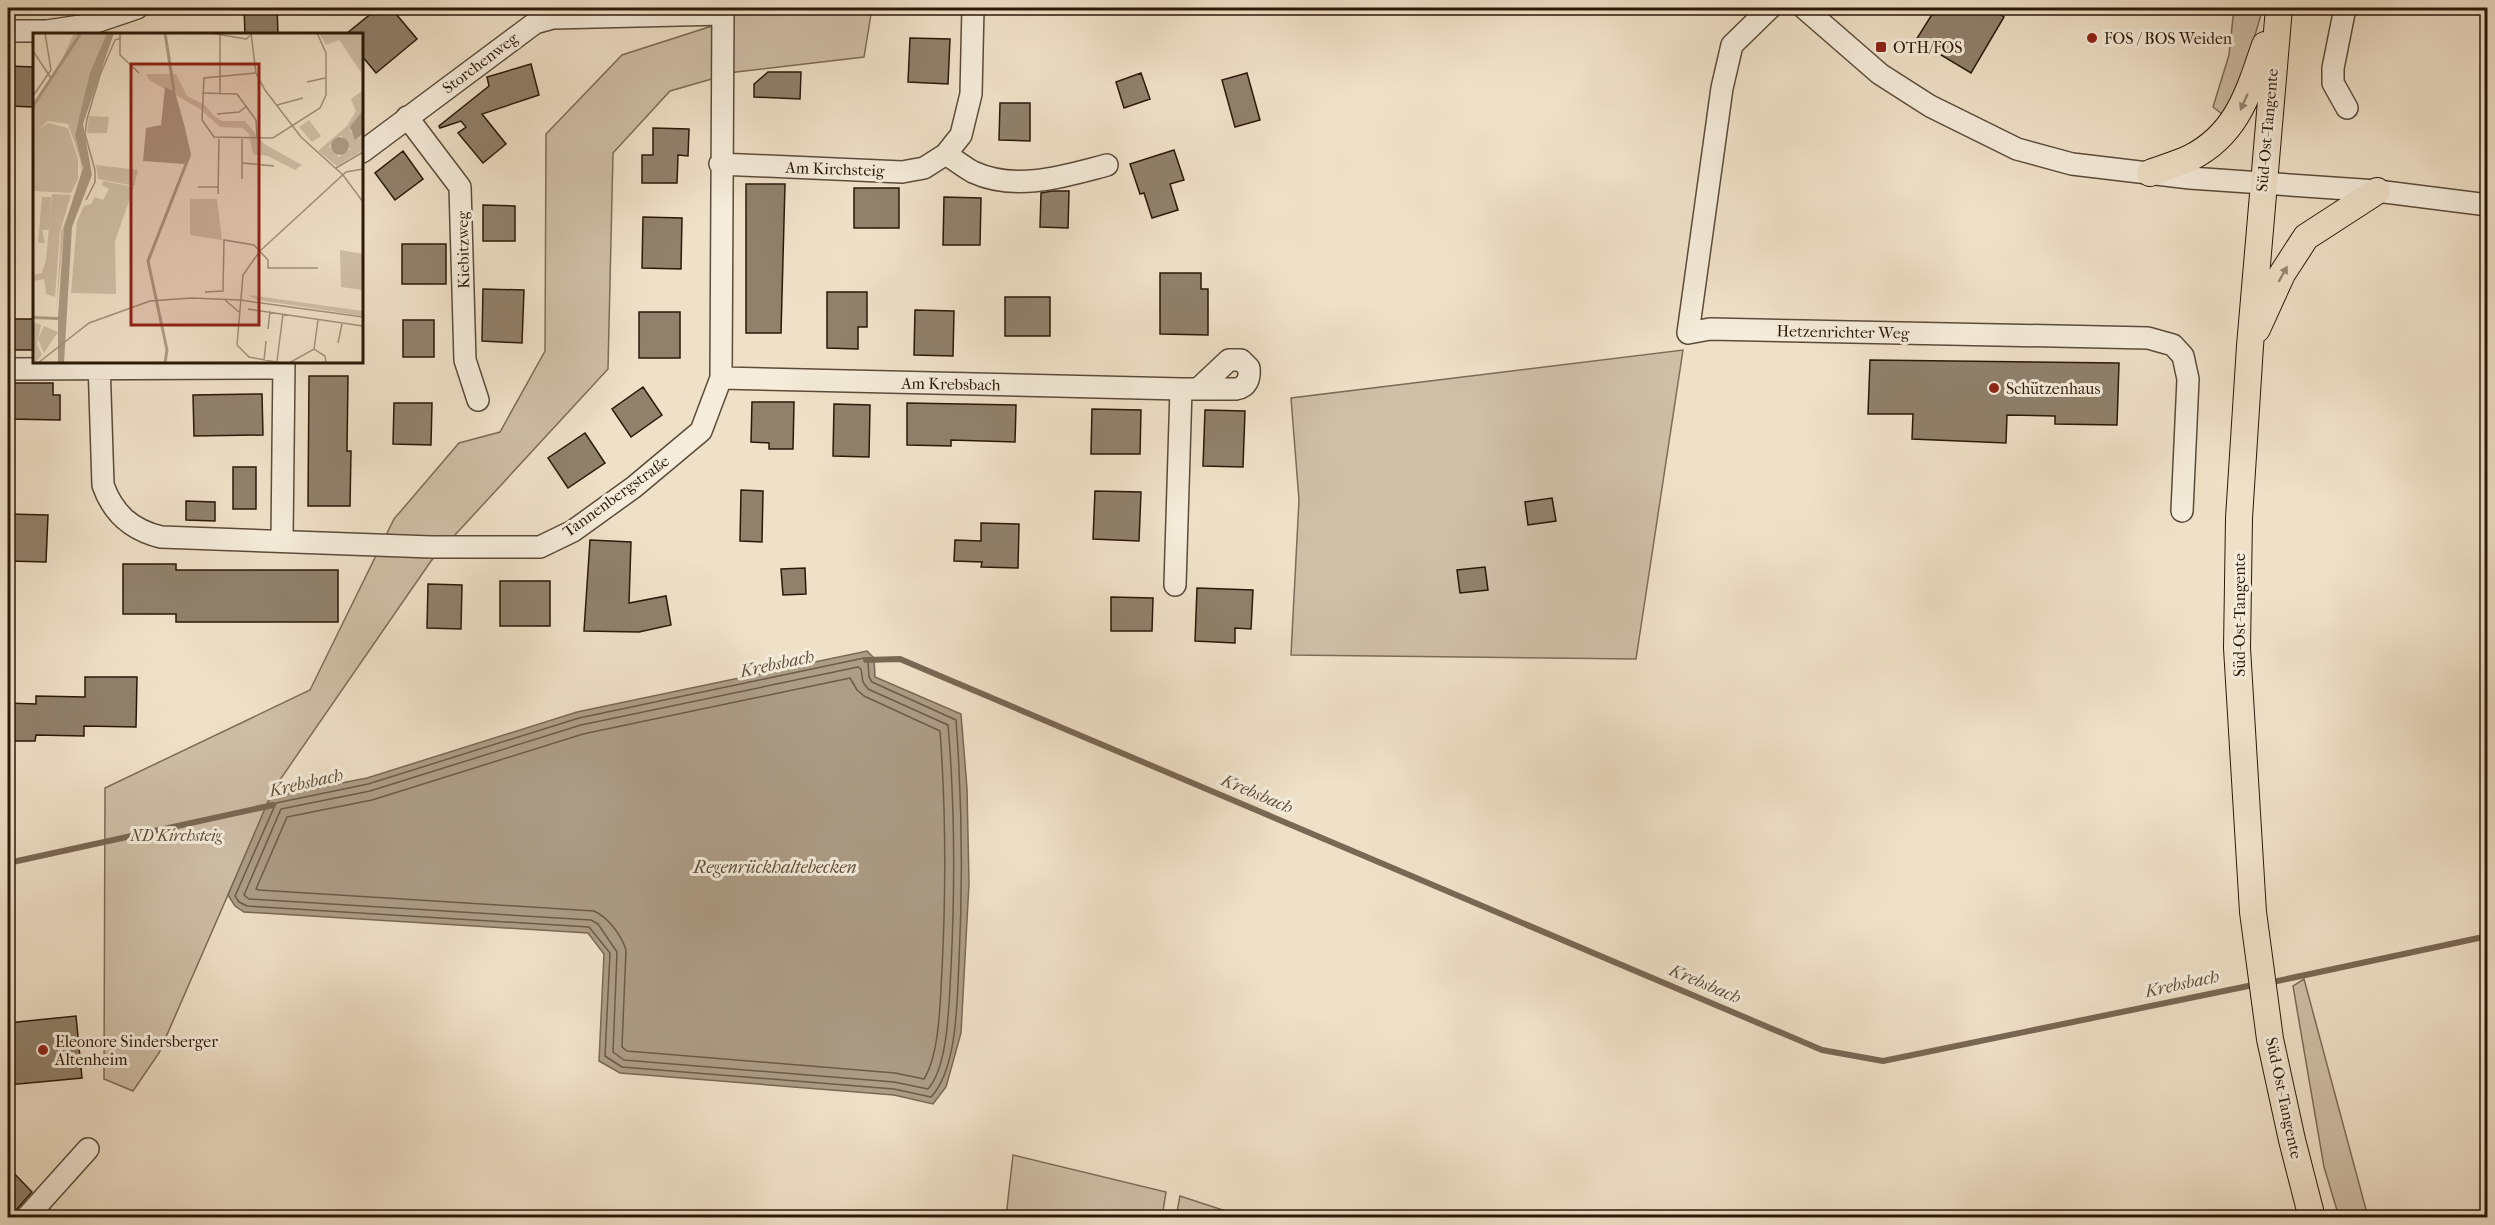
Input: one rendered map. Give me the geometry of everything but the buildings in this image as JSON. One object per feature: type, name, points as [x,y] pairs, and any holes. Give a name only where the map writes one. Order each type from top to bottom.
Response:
[{"type":"main road","points":[[2150,173],[2191,158],[2227,131],[2244,105],[2279,8]]},
{"type":"main road","name":"Süd-Ost-Tangente","points":[[2279,8],[2262,183],[2250,346],[2239,518],[2237,648],[2253,912],[2270,1039],[2312,1218]]},
{"type":"main road","points":[[2250,346],[2282,274],[2306,237],[2377,191]]},
{"type":"street","points":[[8,31],[87,30],[137,8]]},
{"type":"street","name":"Am Kirchsteig","points":[[720,164],[902,172],[924,168],[946,154],[960,135],[971,94],[973,8]]},
{"type":"street","name":"Hetzenrichter Weg","points":[[1770,8],[1732,45],[1722,88],[1688,333],[1710,329],[2148,338],[2173,345],[2183,356],[2188,379],[2182,511]]},
{"type":"street","points":[[1804,8],[1880,74],[1930,106],[2017,149],[2072,164],[2262,183],[2377,191],[2487,205]]},
{"type":"street","points":[[2345,8],[2333,68],[2333,83],[2347,108]]},
{"type":"street","name":"Storchenweg","points":[[363,151],[535,23],[553,18],[722,11]]},
{"type":"street","name":"Tannenbergstraße","points":[[99,365],[103,485],[108,499],[134,528],[161,537],[431,547],[540,547],[573,531],[634,487],[701,431],[721,378],[722,11]]},
{"type":"street","name":"Kiebitzweg","points":[[407,117],[460,187],[465,360],[478,400]]},
{"type":"street","points":[[946,154],[974,172],[1003,180],[1024,182],[1060,178],[1107,165]]},
{"type":"street","points":[[8,369],[99,365],[283,365],[282,540]]},
{"type":"street","name":"Am Krebsbach","points":[[721,378],[1190,389],[1175,585]]},
{"type":"street","points":[[26,1218],[88,1149]]},
{"type":"green space","name":"ND Kirchsteig","points":[[728,8],[872,8],[864,57],[736,72],[670,91],[613,153],[608,369],[431,561],[275,787],[159,1053],[133,1091],[104,1079],[105,788],[310,690],[394,519],[459,443],[500,432],[545,351],[546,134],[622,55],[715,25]]},
{"type":"green space","points":[[2234,8],[2263,8],[2230,120],[2213,107],[2229,55]]},
{"type":"green space","points":[[1683,350],[1636,659],[1291,655],[1299,500],[1291,398]]},
{"type":"green space","points":[[2304,979],[2368,1217],[2339,1217],[2324,1167],[2293,986]]},
{"type":"green space","points":[[1013,1155],[1166,1192],[1162,1217],[1006,1217]]},
{"type":"green space","points":[[1180,1196],[1244,1217],[1176,1217]]},
{"type":"water","name":"Regenrückhaltebecken","points":[[867,651],[874,658],[875,677],[961,714],[967,788],[969,883],[961,1033],[946,1087],[933,1104],[894,1095],[620,1073],[599,1061],[604,954],[588,933],[244,912],[235,906],[228,895],[270,797],[367,778],[577,712]]},
{"type":"waterway","name":"Krebsbach","points":[[866,660],[900,659],[1822,1050],[1883,1061],[2258,984]]},
{"type":"waterway","name":"Krebsbach","points":[[8,863],[273,805]]},
{"type":"waterway","name":"Krebsbach","points":[[2268,983],[2488,936]]},
{"type":"place","name":"FOS / BOS Weiden","points":[[2092,38]]},
{"type":"place","name":"OTH/FOS","points":[[1881,47]]},
{"type":"place","name":"Schützenhaus","points":[[1994,388]]},
{"type":"place","name":"Eleonore Sindersberger Altenheim","points":[[43,1050]]}]
